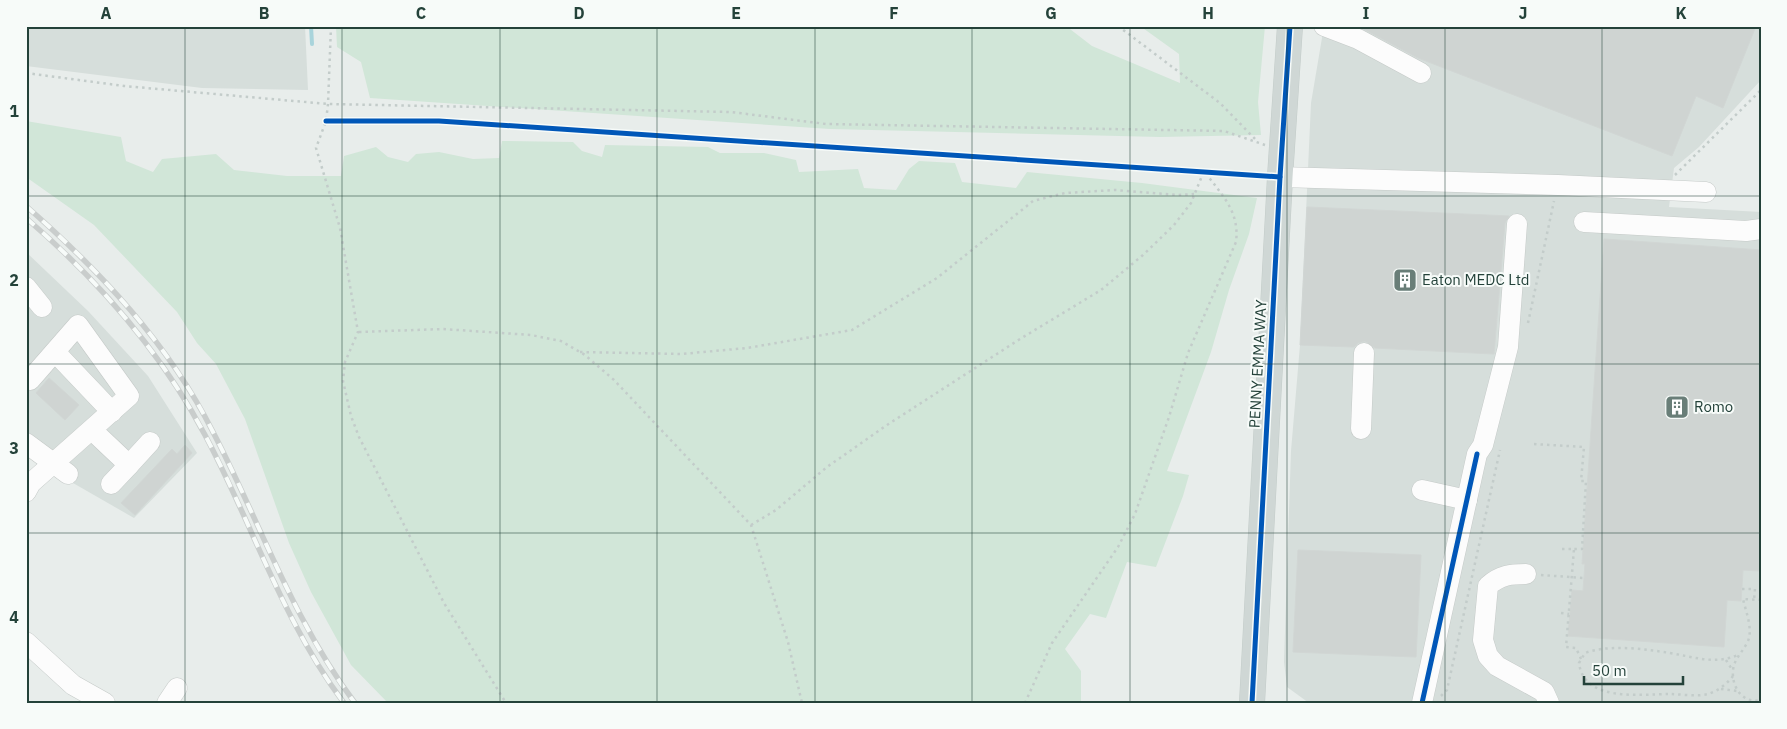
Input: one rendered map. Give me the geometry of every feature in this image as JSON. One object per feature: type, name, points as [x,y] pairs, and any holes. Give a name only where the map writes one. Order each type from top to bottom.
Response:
[{"type":"main road","name":"PENNY EMMA WAY","points":[[1252,703],[1281,152],[1290,26]]},
{"type":"street","points":[[1332,27],[1421,73]]},
{"type":"street","points":[[1280,177],[1706,192]]},
{"type":"street","points":[[1584,222],[1746,231],[1761,228]]},
{"type":"street","points":[[1422,703],[1477,454],[1483,445],[1508,347],[1517,224]]},
{"type":"street","points":[[26,287],[42,307]]},
{"type":"street","points":[[29,488],[61,469],[92,430],[130,396],[78,325],[30,380]]},
{"type":"street","points":[[55,352],[112,412]]},
{"type":"street","points":[[1361,429],[1364,354]]},
{"type":"street","points":[[92,430],[129,465]]},
{"type":"street","points":[[111,484],[150,442]]},
{"type":"street","points":[[26,443],[61,469]]},
{"type":"street","points":[[1422,490],[1466,500]]},
{"type":"street","points":[[1526,574],[1510,574],[1496,578],[1488,586],[1484,640],[1488,656],[1498,666],[1544,692],[1549,703]]},
{"type":"street","points":[[26,642],[73,685],[105,703]]},
{"type":"path","points":[[331,26],[328,104],[326,120],[316,148],[340,228],[358,332],[345,362],[343,381],[351,416],[359,438],[444,603],[506,703]]},
{"type":"path","points":[[1118,26],[1220,103],[1258,142]]},
{"type":"path","points":[[26,73],[124,86],[328,104],[731,112],[826,124],[1224,131],[1281,152]]},
{"type":"path","points":[[1659,190],[1761,90]]},
{"type":"path","points":[[326,120],[335,121]]},
{"type":"path","points":[[1194,170],[1214,172]]},
{"type":"path","points":[[751,526],[776,510],[827,467],[887,426],[1020,339],[1101,290],[1143,255],[1174,225],[1194,194],[1204,171]]},
{"type":"path","points":[[1025,703],[1052,643],[1118,547],[1135,514],[1169,417],[1188,353],[1236,242],[1238,226],[1231,207],[1204,171]]},
{"type":"path","points":[[580,352],[634,355],[700,352],[746,348],[852,330],[937,278],[1033,201],[1065,193],[1115,190],[1178,195],[1194,194]]},
{"type":"path","points":[[358,332],[442,329],[531,334],[561,341],[580,352],[614,380],[751,526],[788,642],[802,703]]},
{"type":"path","points":[[1534,444],[1584,447],[1581,481],[1586,481],[1582,549],[1562,550]]},
{"type":"path","points":[[1574,549],[1566,648],[1576,648],[1580,659],[1580,669],[1584,677],[1592,684],[1608,692],[1638,696],[1698,695],[1719,689],[1738,691]]},
{"type":"path","points":[[1526,574],[1584,578]]},
{"type":"path","points":[[1742,589],[1754,589],[1754,600]]},
{"type":"path","points":[[1761,600],[1743,599],[1749,626],[1748,641],[1738,655],[1733,672],[1738,691],[1743,698],[1753,702],[1761,700]]},
{"type":"path","points":[[1561,613],[1569,614]]},
{"type":"path","points":[[1580,659],[1585,653],[1590,651],[1619,649],[1669,653],[1713,662],[1726,660],[1738,655]]},
{"type":"path","points":[[1726,660],[1733,672]]},
{"type":"path","points":[[1719,689],[1733,676]]},
{"type":"shaded area","points":[[26,26],[305,26],[308,90],[202,88],[26,66]]},
{"type":"shaded area","points":[[1324,26],[1761,26],[1761,80],[1699,147],[1674,168],[1669,207],[1761,212],[1761,703],[1309,703],[1287,687],[1284,662],[1291,451],[1300,345],[1311,103]]},
{"type":"shaded area","points":[[26,252],[88,311],[148,376],[197,453],[134,518],[26,456]]},
{"type":"green space","points":[[336,26],[1066,26],[1092,46],[1180,83],[1179,54],[1140,26],[1265,26],[1258,102],[1261,135],[1160,137],[830,129],[370,98],[361,62],[337,47]]},
{"type":"green space","points":[[26,121],[121,137],[126,161],[153,172],[162,159],[216,154],[234,170],[287,176],[341,176],[344,156],[376,147],[388,157],[408,162],[416,154],[439,152],[473,159],[499,158],[502,141],[573,142],[582,151],[602,157],[605,145],[708,147],[720,153],[764,153],[796,160],[799,172],[858,169],[864,188],[896,190],[909,169],[919,161],[955,163],[962,182],[1016,188],[1027,172],[1142,183],[1257,198],[1249,234],[1229,290],[1211,352],[1167,471],[1189,475],[1156,567],[1127,562],[1106,618],[1090,614],[1065,649],[1081,671],[1081,703],[388,703],[351,665],[311,592],[289,543],[245,419],[216,364],[197,343],[177,312],[94,225],[26,177]]},
{"type":"building","points":[[1358,26],[1756,26],[1723,108],[1696,96],[1672,156],[1418,58]]},
{"type":"building","name":"Eaton MEDC Ltd","points":[[1307,207],[1509,216],[1505,223],[1494,354],[1375,348],[1365,341],[1358,343],[1354,347],[1300,345]]},
{"type":"building","name":"Romo","points":[[1604,239],[1761,250],[1761,571],[1743,570],[1741,601],[1727,600],[1724,647],[1568,636],[1572,590],[1583,591],[1585,564],[1582,564]]},
{"type":"building","points":[[49,378],[79,405],[65,420],[36,393]]},
{"type":"building","points":[[185,445],[192,453],[135,515],[121,503],[172,449],[177,454]]},
{"type":"building","points":[[1298,550],[1421,555],[1416,657],[1293,652]]},
{"type":"waterway","points":[[311,26],[312,44]]},
{"type":"railway","points":[[26,206],[106,282],[154,339],[175,369],[213,432],[278,570],[313,639],[355,703]]},
{"type":"railway","points":[[26,218],[78,266],[126,318],[188,404],[222,468],[269,572],[303,639],[322,672],[344,703]]},
{"type":"cycle path","points":[[1252,703],[1280,177],[1290,26]]},
{"type":"cycle path","points":[[326,121],[439,121],[1280,177]]},
{"type":"cycle path","points":[[1422,703],[1477,454]]},
{"type":"place","name":"Eaton MEDC Ltd","points":[[1405,280]]},
{"type":"place","name":"Romo","points":[[1677,407]]}]
